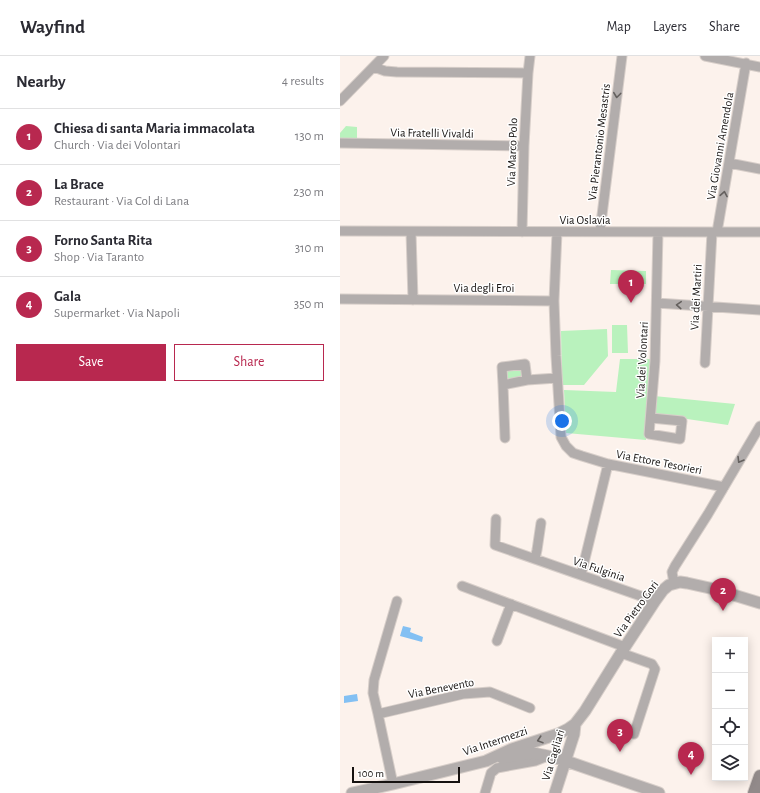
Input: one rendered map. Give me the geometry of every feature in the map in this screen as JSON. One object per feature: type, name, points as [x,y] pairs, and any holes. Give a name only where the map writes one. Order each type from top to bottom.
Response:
[{"type":"main road","points":[[754,793],[760,776]]},
{"type":"street","points":[[340,100],[384,56],[397,72]]},
{"type":"street","name":"Via Marco Polo","points":[[522,232],[524,146],[530,56]]},
{"type":"street","name":"Via Pierantonio Mesastris","points":[[600,232],[622,56]]},
{"type":"street","points":[[705,56],[760,67]]},
{"type":"street","name":"Via Giovanni Amendola","points":[[714,232],[729,163],[746,63]]},
{"type":"street","points":[[374,67],[385,72],[528,74]]},
{"type":"street","name":"Via Fratelli Vivaldi","points":[[340,143],[524,146]]},
{"type":"street","points":[[729,163],[760,169]]},
{"type":"street","name":"Via Oslavia","points":[[340,231],[760,232]]},
{"type":"street","points":[[411,232],[413,300]]},
{"type":"street","points":[[557,232],[554,301],[561,437],[566,446],[573,452],[608,464]]},
{"type":"street","name":"Via dei Volontari","points":[[651,418],[655,361],[658,232]]},
{"type":"street","name":"Via dei Martiri","points":[[705,363],[707,307],[714,232]]},
{"type":"street","name":"Via degli Eroi","points":[[340,299],[554,301]]},
{"type":"street","points":[[657,303],[760,310]]},
{"type":"street","points":[[504,438],[502,367],[525,364],[527,380]]},
{"type":"street","points":[[503,385],[527,380],[557,378]]},
{"type":"street","name":"Via Pietro Gori","points":[[575,724],[585,711],[655,601],[663,590],[674,583],[672,572],[675,566],[758,432]]},
{"type":"street","name":"Via Ettore Tesorieri","points":[[581,575],[608,464],[724,487]]},
{"type":"street","name":"Via Fulginia","points":[[496,519],[495,544],[655,601]]},
{"type":"street","points":[[535,559],[540,523]]},
{"type":"street","points":[[674,583],[680,582],[699,585],[760,603]]},
{"type":"street","points":[[462,586],[623,650],[652,664],[655,668],[634,734]]},
{"type":"street","points":[[393,784],[373,693],[374,680],[397,601]]},
{"type":"street","points":[[497,641],[510,604]]},
{"type":"street","name":"Via Benevento","points":[[378,714],[463,694],[490,692],[530,708]]},
{"type":"street","name":"Via Intermezzi","points":[[352,793],[486,760],[512,749],[558,734],[575,724]]},
{"type":"street","name":"Via Cagliari","points":[[555,793],[574,734],[575,724]]},
{"type":"street","points":[[486,760],[533,753],[566,761],[659,793]]},
{"type":"street","points":[[485,793],[491,773],[497,768],[536,761],[548,756]]},
{"type":"green space","points":[[346,126],[357,127],[357,143],[340,142],[340,133]]},
{"type":"green space","points":[[611,270],[646,271],[646,284],[610,284]]},
{"type":"green space","points":[[612,325],[627,325],[628,353],[612,353]]},
{"type":"green space","points":[[607,329],[608,356],[584,385],[562,385],[561,331]]},
{"type":"green space","points":[[620,359],[652,359],[646,440],[566,433],[564,390],[616,392]]},
{"type":"green space","points":[[521,368],[522,377],[507,379],[506,370]]},
{"type":"green space","points":[[654,396],[735,404],[728,425],[653,414]]},
{"type":"water","points":[[403,626],[411,628],[410,632],[423,637],[422,642],[400,636]]},
{"type":"water","points":[[357,694],[358,701],[344,703],[344,696]]},
{"type":"place","name":"Chiesa di santa Maria immacolata","points":[[631,303]]},
{"type":"place","name":"La Brace","points":[[723,611]]},
{"type":"place","name":"Forno Santa Rita","points":[[620,752]]},
{"type":"place","name":"Gala","points":[[691,775]]}]
